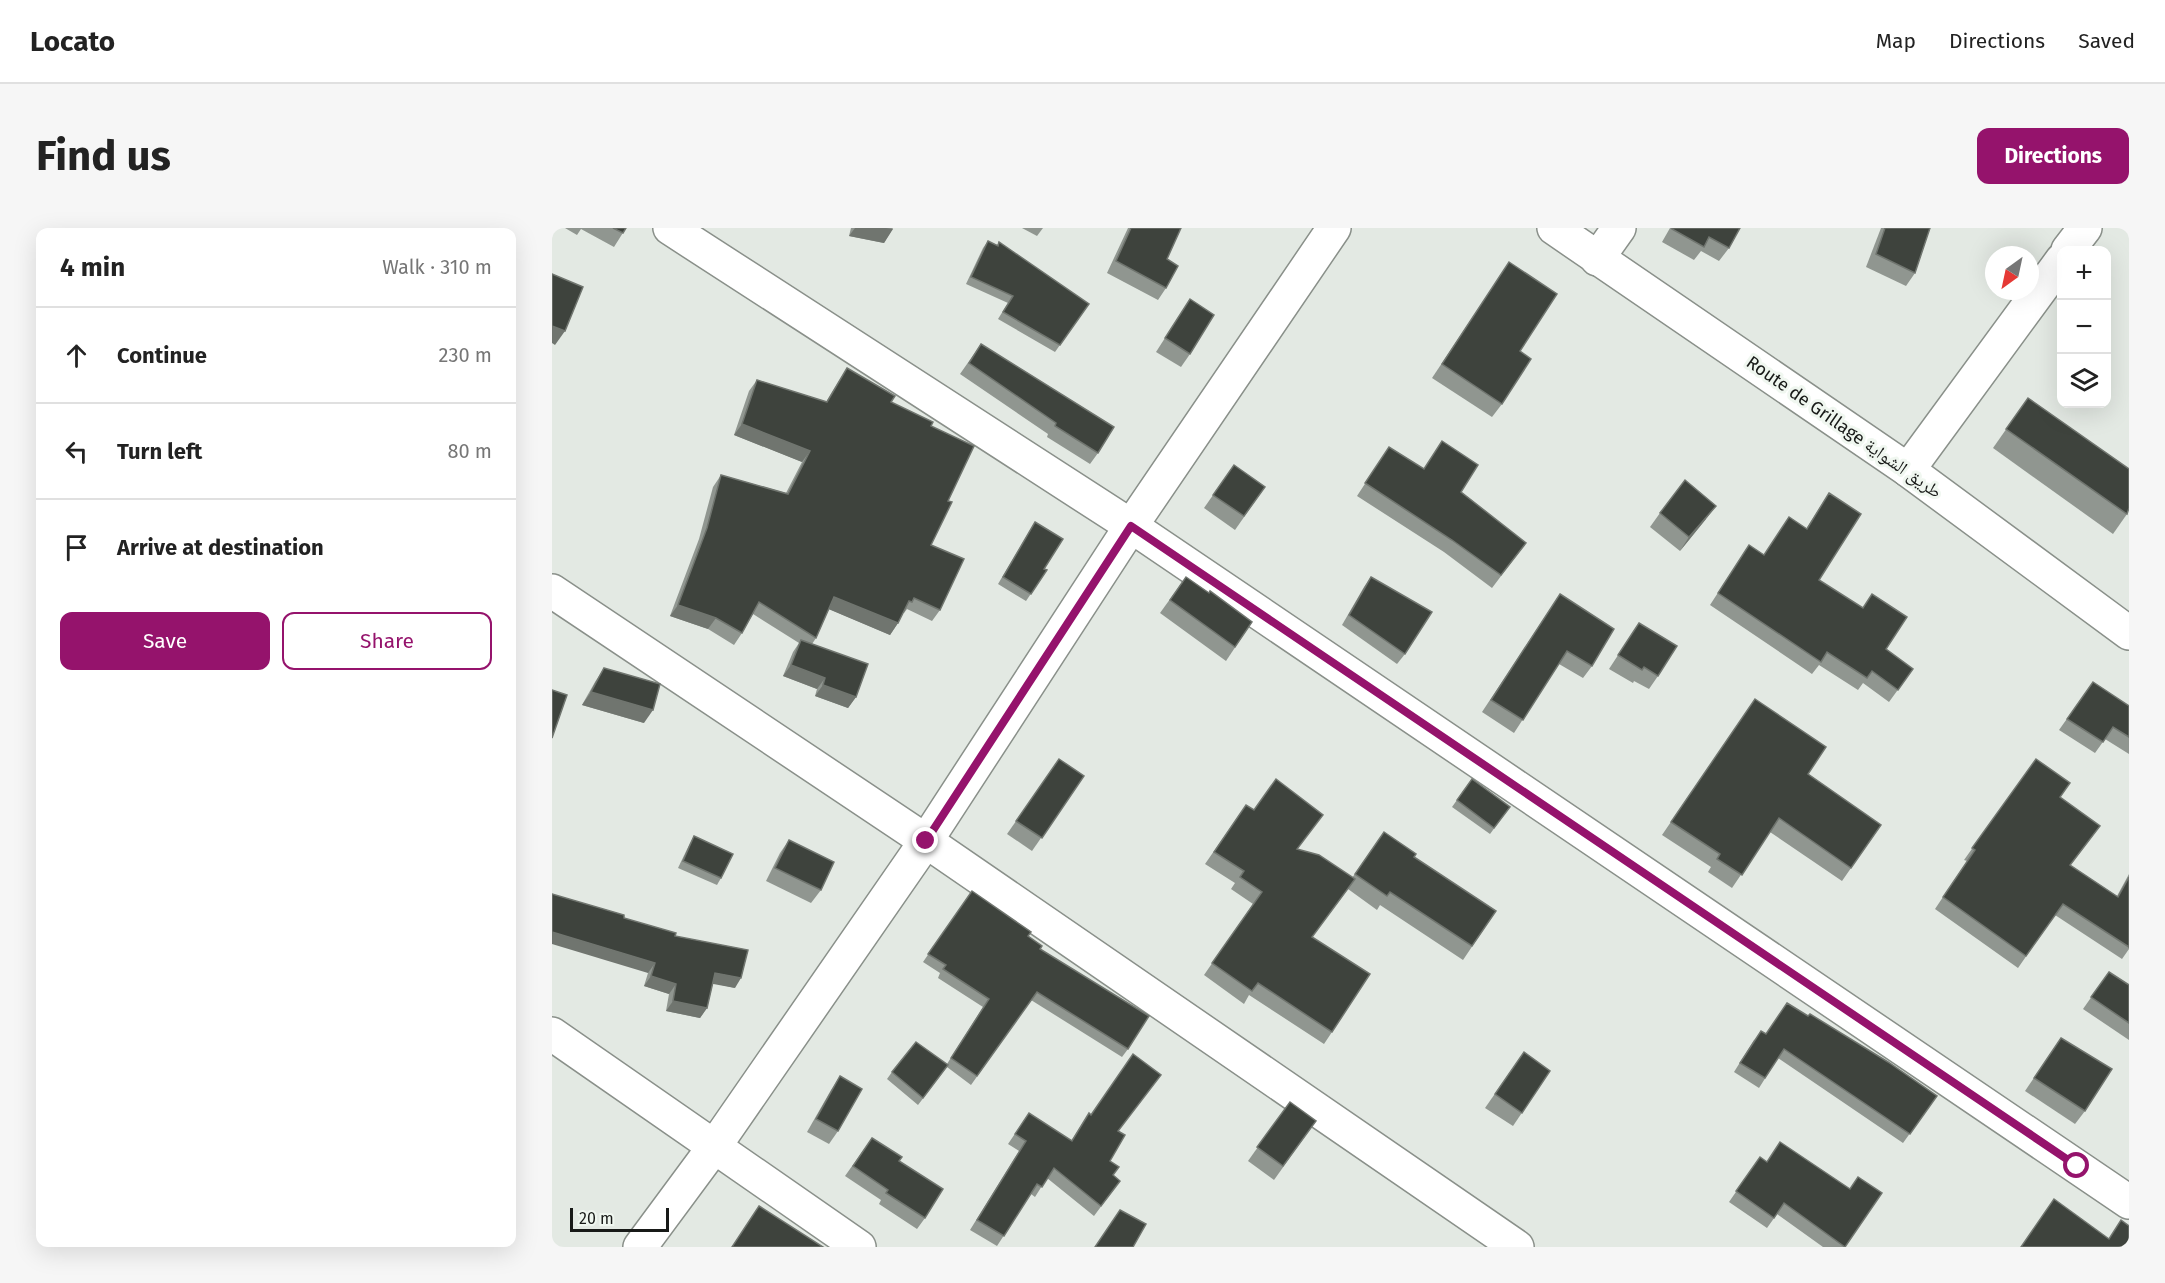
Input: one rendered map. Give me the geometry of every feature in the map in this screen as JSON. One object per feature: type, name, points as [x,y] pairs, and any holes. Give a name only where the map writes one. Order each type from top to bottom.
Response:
[{"type":"street","points":[[670,228],[1131,526],[2129,1202]]},
{"type":"street","points":[[640,1247],[714,1147],[926,841],[1131,526],[1334,228]]},
{"type":"street","name":"Route de Grillage طريق الشواية","points":[[1554,228],[1908,470],[2129,633]]},
{"type":"street","points":[[1597,259],[1619,228]]},
{"type":"street","points":[[2071,246],[2085,228]]},
{"type":"street","points":[[1908,470],[2057,265]]},
{"type":"street","points":[[552,591],[926,841],[1517,1247]]},
{"type":"street","points":[[552,1034],[859,1247]]},
{"type":"building","points":[[613,228],[626,228],[623,233]]},
{"type":"building","points":[[1131,228],[1181,228],[1167,259],[1178,266],[1166,288],[1116,261]]},
{"type":"building","points":[[1672,228],[1740,228],[1729,248],[1709,237],[1704,247]]},
{"type":"building","points":[[1885,228],[1930,228],[1915,273],[1876,254]]},
{"type":"building","points":[[988,241],[998,246],[999,242],[1089,304],[1060,345],[1003,312],[1013,296],[971,277]]},
{"type":"building","points":[[1509,262],[1557,294],[1520,351],[1531,359],[1502,404],[1442,364]]},
{"type":"building","points":[[552,274],[583,287],[565,331],[552,326]]},
{"type":"building","points":[[1190,299],[1214,315],[1190,354],[1165,338]]},
{"type":"building","points":[[981,344],[1114,427],[1098,453],[1055,426],[1056,423],[969,363]]},
{"type":"building","points":[[847,368],[895,396],[891,402],[933,422],[931,426],[974,446],[948,501],[952,502],[931,545],[964,559],[940,610],[914,598],[912,602],[909,601],[898,623],[834,597],[816,638],[759,602],[742,633],[716,618],[678,605],[707,528],[721,475],[788,494],[810,451],[742,424],[757,380],[827,402]]},
{"type":"building","points":[[2028,398],[2129,469],[2127,514],[2006,429]]},
{"type":"building","points":[[1442,441],[1478,465],[1461,492],[1526,543],[1501,575],[1365,483],[1389,447],[1424,469]]},
{"type":"building","points":[[1234,465],[1265,487],[1244,516],[1213,495]]},
{"type":"building","points":[[1685,480],[1716,506],[1689,537],[1660,513]]},
{"type":"building","points":[[1829,493],[1861,514],[1819,580],[1863,608],[1872,594],[1907,617],[1886,649],[1913,669],[1898,690],[1872,671],[1867,678],[1827,652],[1821,662],[1718,593],[1749,545],[1764,555],[1789,517],[1807,529]]},
{"type":"building","points":[[1035,522],[1063,539],[1031,594],[1003,577]]},
{"type":"building","points":[[1186,577],[1209,593],[1210,591],[1252,622],[1235,647],[1170,600]]},
{"type":"building","points":[[1371,577],[1432,612],[1405,654],[1349,615]]},
{"type":"building","points":[[1560,594],[1614,629],[1592,666],[1567,651],[1523,720],[1491,700]]},
{"type":"building","points":[[1639,623],[1677,646],[1658,676],[1644,667],[1642,670],[1618,655]]},
{"type":"building","points":[[801,640],[868,664],[856,697],[823,685],[825,678],[791,665]]},
{"type":"building","points":[[604,668],[660,684],[653,710],[591,692]]},
{"type":"building","points":[[2093,682],[2129,706],[2129,737],[2113,727],[2103,742],[2067,719]]},
{"type":"building","points":[[552,690],[567,695],[552,738]]},
{"type":"building","points":[[1755,699],[1826,747],[1808,774],[1881,825],[1851,868],[1779,818],[1742,875],[1717,859],[1720,854],[1671,822]]},
{"type":"building","points":[[1059,759],[1084,776],[1042,838],[1016,821]]},
{"type":"building","points":[[2036,759],[2070,783],[2060,797],[2100,826],[2070,865],[2118,897],[2129,877],[2129,947],[2063,904],[2026,956],[1943,897],[1975,850],[1972,848]]},
{"type":"building","points":[[1276,779],[1323,815],[1297,849],[1319,855],[1355,879],[1312,937],[1370,974],[1332,1032],[1258,983],[1252,991],[1212,963],[1262,892],[1240,877],[1244,871],[1214,852],[1246,805],[1254,810]]},
{"type":"building","points":[[1472,779],[1510,807],[1494,828],[1457,800]]},
{"type":"building","points":[[1384,832],[1416,854],[1414,857],[1496,911],[1472,946],[1390,892],[1387,896],[1355,874]]},
{"type":"building","points":[[694,836],[733,854],[721,878],[683,861]]},
{"type":"building","points":[[789,840],[834,862],[821,890],[775,868]]},
{"type":"building","points":[[972,891],[1031,932],[1028,936],[1042,946],[1040,949],[1149,1016],[1128,1049],[1037,992],[977,1076],[951,1058],[989,999],[943,969],[946,965],[928,954]]},
{"type":"building","points":[[552,894],[624,915],[624,918],[676,933],[675,936],[748,950],[741,978],[715,973],[707,1008],[673,1001],[676,984],[651,976],[655,963],[552,932]]},
{"type":"building","points":[[2109,972],[2129,985],[2129,1023],[2091,997]]},
{"type":"building","points":[[1787,1003],[1808,1016],[1810,1014],[1888,1062],[1937,1096],[1910,1134],[1784,1049],[1765,1078],[1740,1063],[1761,1031],[1766,1034]]},
{"type":"building","points":[[2061,1038],[2112,1069],[2085,1111],[2034,1078]]},
{"type":"building","points":[[916,1042],[948,1065],[923,1098],[892,1072]]},
{"type":"building","points":[[1524,1052],[1550,1071],[1522,1113],[1495,1094]]},
{"type":"building","points":[[1133,1054],[1161,1075],[1118,1131],[1125,1135],[1110,1161],[1119,1167],[1113,1175],[1120,1181],[1101,1206],[1054,1168],[1042,1187],[1037,1184],[1004,1236],[977,1220],[1026,1141],[1015,1134],[1029,1113],[1072,1141],[1089,1113],[1091,1115]]},
{"type":"building","points":[[840,1076],[862,1089],[838,1131],[816,1119]]},
{"type":"building","points":[[1290,1102],[1316,1121],[1283,1166],[1257,1147]]},
{"type":"building","points":[[872,1138],[902,1157],[899,1161],[943,1189],[925,1218],[886,1193],[888,1190],[853,1166]]},
{"type":"building","points":[[1780,1142],[1850,1189],[1858,1177],[1882,1193],[1845,1247],[1784,1203],[1774,1218],[1736,1191],[1760,1157],[1767,1162]]},
{"type":"building","points":[[2054,1199],[2109,1239],[2121,1220],[2129,1226],[2129,1247],[2021,1247]]},
{"type":"building","points":[[759,1206],[823,1247],[732,1247]]},
{"type":"building","points":[[1120,1210],[1146,1224],[1133,1247],[1095,1247]]},
{"type":"route","points":[[926,841],[1131,526],[2077,1166]]}]
